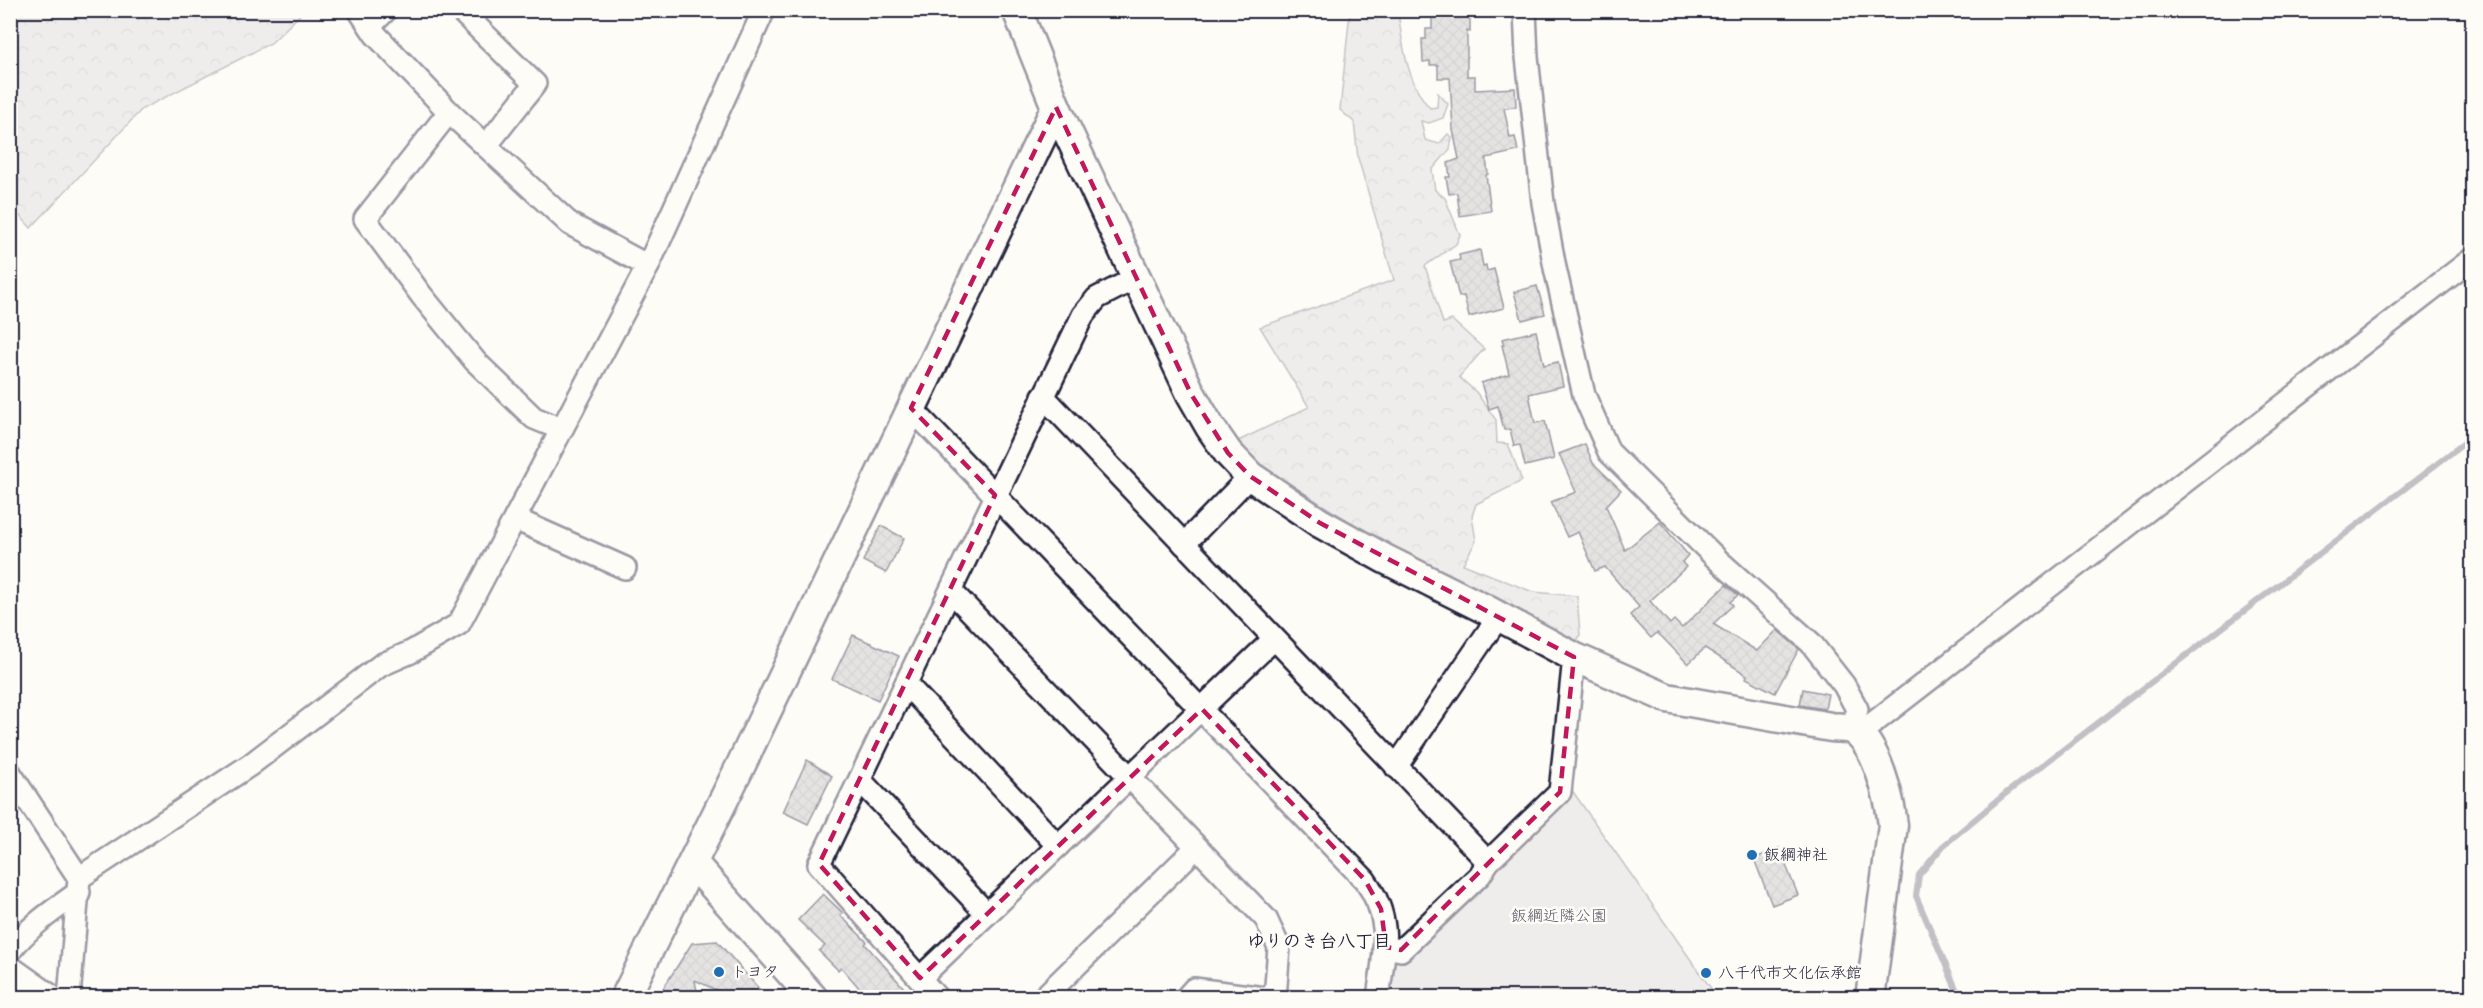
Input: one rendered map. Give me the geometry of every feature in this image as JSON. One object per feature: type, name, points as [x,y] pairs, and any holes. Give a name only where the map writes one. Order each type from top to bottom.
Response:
[{"type":"street","points":[[386,10],[364,18],[449,112],[570,224],[648,266]]},
{"type":"street","points":[[460,10],[535,84],[486,146]]},
{"type":"street","points":[[10,951],[79,885],[250,765],[381,665],[411,652],[459,624],[648,266],[764,10]]},
{"type":"street","points":[[1017,10],[1056,107],[1136,278],[1210,427],[1228,453],[1250,476],[1281,499],[1385,559],[1499,616],[1574,657],[1667,698],[1831,727],[1856,731],[2472,259]]},
{"type":"street","points":[[1525,10],[1527,57],[1543,203],[1553,257],[1584,395],[1609,452],[1718,560],[1817,649],[1844,685],[1857,709],[1856,731],[1876,760],[1889,796],[1893,825],[1870,998]]},
{"type":"street","points":[[625,998],[693,863],[1056,107]]},
{"type":"street","points":[[449,112],[365,219],[422,296],[475,361],[534,418],[561,429]]},
{"type":"street","points":[[937,998],[819,864],[1083,315],[1096,298],[1136,278]]},
{"type":"street","points":[[1043,396],[1488,862]]},
{"type":"street","points":[[911,408],[1365,880],[1381,909],[1386,928],[1386,947],[1378,998]]},
{"type":"street","points":[[1184,544],[1250,476]]},
{"type":"street","points":[[515,519],[626,568]]},
{"type":"street","points":[[951,591],[1271,927],[1279,947],[1275,998]]},
{"type":"street","points":[[1396,766],[1499,616]]},
{"type":"street","points":[[920,978],[1274,639]]},
{"type":"street","points":[[1386,947],[1401,950],[1480,875],[1488,862],[1560,792],[1574,657]]},
{"type":"street","points":[[906,684],[1058,846]]},
{"type":"street","points":[[10,772],[79,885],[69,998]]},
{"type":"street","points":[[860,780],[987,914]]},
{"type":"street","points":[[1043,998],[1197,847]]},
{"type":"street","points":[[693,863],[813,998]]},
{"type":"street","points":[[10,971],[48,998]]},
{"type":"street","points":[[1186,998],[1194,989],[1265,998]]},
{"type":"highlighted area","points":[[1056,107],[1191,394],[1228,453],[1250,476],[1320,523],[1574,657],[1560,792],[1401,950],[1386,947],[1381,909],[1365,880],[1202,709],[920,978],[819,864],[995,495],[911,408]]},
{"type":"green space","points":[[11,10],[304,11],[271,43],[142,109],[31,228],[11,206]]},
{"type":"green space","points":[[1350,11],[1398,11],[1407,62],[1416,87],[1430,108],[1437,107],[1438,93],[1448,104],[1443,118],[1429,123],[1421,121],[1425,140],[1439,144],[1448,134],[1452,137],[1450,149],[1432,170],[1435,190],[1445,198],[1460,235],[1456,244],[1425,266],[1443,323],[1452,320],[1484,349],[1459,377],[1476,392],[1496,420],[1497,443],[1508,444],[1522,481],[1476,504],[1472,516],[1476,541],[1463,564],[1533,592],[1577,596],[1580,635],[1575,645],[1430,570],[1260,467],[1236,442],[1309,407],[1260,327],[1394,280],[1358,158],[1354,122],[1340,110]]},
{"type":"green space","name":"飯綱近隣公園","points":[[1571,789],[1717,997],[1382,998],[1386,947],[1401,953]]},
{"type":"building","points":[[1470,10],[1470,32],[1467,31],[1467,76],[1475,76],[1475,90],[1515,88],[1516,107],[1504,108],[1510,138],[1515,137],[1518,151],[1486,158],[1491,211],[1460,216],[1457,193],[1449,194],[1446,177],[1450,177],[1448,163],[1459,159],[1453,130],[1450,78],[1438,78],[1438,65],[1430,65],[1430,61],[1423,62],[1422,39],[1426,39],[1426,29],[1432,29],[1432,13]]},
{"type":"building","points":[[1480,250],[1483,266],[1486,265],[1487,271],[1494,269],[1504,308],[1469,317],[1464,296],[1459,297],[1450,262],[1460,260],[1459,255]]},
{"type":"building","points":[[1537,286],[1545,314],[1522,320],[1514,292]]},
{"type":"building","points":[[1536,331],[1544,365],[1558,362],[1563,386],[1529,394],[1535,423],[1545,421],[1554,459],[1525,466],[1520,445],[1514,446],[1510,429],[1504,430],[1498,406],[1489,409],[1481,383],[1509,374],[1502,339]]},
{"type":"building","points":[[1585,444],[1593,463],[1621,490],[1606,506],[1625,550],[1660,522],[1688,555],[1682,562],[1686,567],[1650,601],[1670,624],[1674,620],[1682,628],[1726,585],[1738,595],[1730,602],[1733,605],[1713,624],[1757,651],[1777,630],[1799,649],[1775,693],[1746,678],[1747,675],[1705,648],[1688,664],[1657,633],[1651,638],[1630,615],[1639,607],[1605,567],[1595,571],[1578,532],[1567,537],[1551,502],[1576,492],[1559,454]]},
{"type":"building","points":[[881,526],[904,538],[886,573],[863,561]]},
{"type":"building","points":[[853,635],[899,656],[878,700],[832,679]]},
{"type":"building","points":[[1803,689],[1828,694],[1825,709],[1800,705]]},
{"type":"building","points":[[807,760],[832,776],[808,824],[783,812]]},
{"type":"building","points":[[1779,848],[1798,895],[1772,905],[1754,859]]},
{"type":"building","points":[[823,894],[843,913],[840,915],[867,942],[865,944],[913,998],[868,998],[841,967],[838,970],[819,951],[825,946],[798,920]]},
{"type":"building","points":[[717,941],[767,998],[733,998],[695,980],[698,998],[676,998],[662,990],[692,943]]},
{"type":"waterway","points":[[1960,998],[1916,896],[1919,875],[1943,846],[2005,794],[2472,437]]},
{"type":"place","name":"飯綱神社","points":[[1752,855]]},
{"type":"place","name":"トヨタ","points":[[719,972]]},
{"type":"place","name":"八千代市文化伝承館","points":[[1706,973]]},
{"type":"district","name":"ゆりのき台八丁目","points":[[1319,941]]}]
